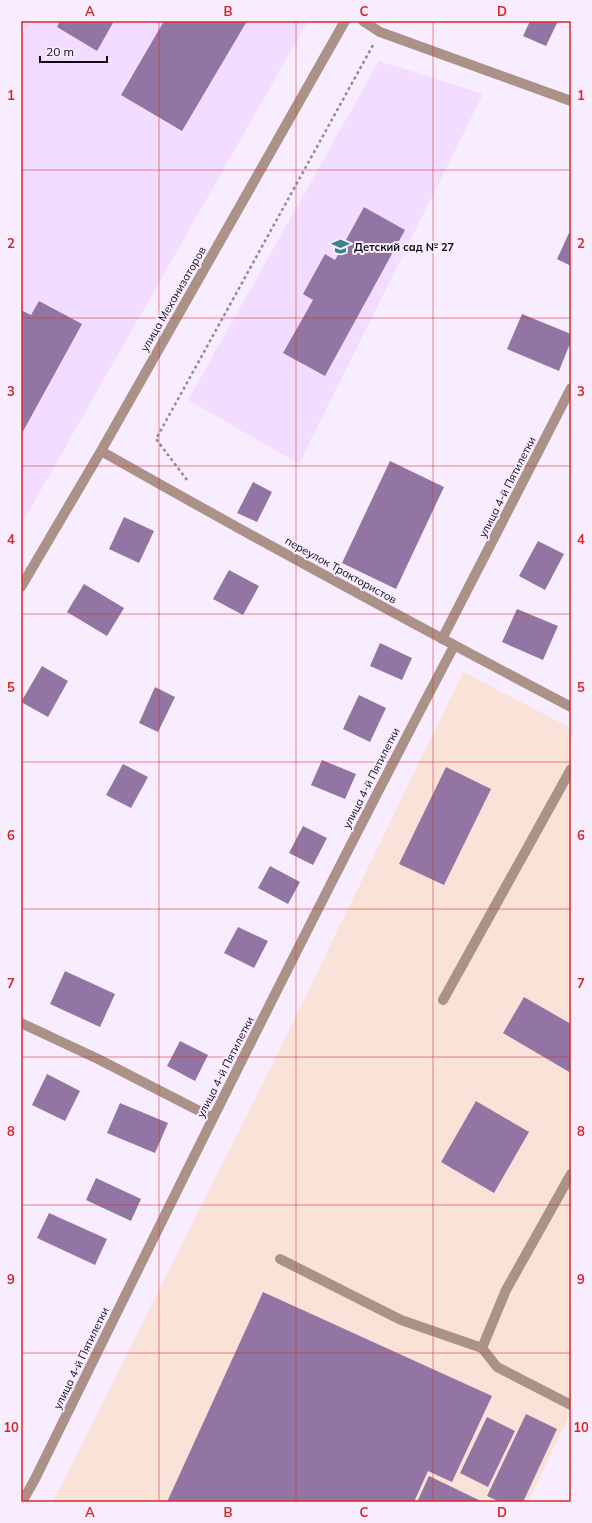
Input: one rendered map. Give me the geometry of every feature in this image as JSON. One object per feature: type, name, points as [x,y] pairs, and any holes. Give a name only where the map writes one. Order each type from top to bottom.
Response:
[{"type":"street","name":"улица Механизаторов","points":[[21,587],[101,451],[345,21]]},
{"type":"street","points":[[363,21],[380,32],[571,101]]},
{"type":"street","name":"улица 4-й Пятилетки","points":[[442,640],[571,388]]},
{"type":"street","name":"переулок Трактористов","points":[[101,451],[442,640],[571,707]]},
{"type":"street","name":"улица 4-й Пятилетки","points":[[22,1502],[376,794],[454,646]]},
{"type":"street","points":[[443,1000],[571,769]]},
{"type":"street","points":[[21,1023],[98,1059],[213,1118]]},
{"type":"street","points":[[482,1348],[506,1290],[571,1174]]},
{"type":"street","points":[[280,1259],[401,1320],[482,1348],[497,1367],[571,1405]]},
{"type":"path","points":[[188,481],[156,439],[380,32]]},
{"type":"shaded area","points":[[21,21],[308,21],[21,525]]},
{"type":"shaded area","name":"Детский сад № 27","points":[[379,61],[483,94],[299,464],[188,400]]},
{"type":"shaded area","points":[[463,672],[571,728],[571,1412],[528,1502],[53,1502],[279,1051]]},
{"type":"building","points":[[60,21],[114,21],[97,51],[57,27]]},
{"type":"building","points":[[164,21],[247,21],[182,131],[121,95]]},
{"type":"building","points":[[530,21],[558,21],[546,46],[523,36]]},
{"type":"building","points":[[364,207],[405,230],[325,376],[283,353],[313,300],[303,294],[325,254],[335,260]]},
{"type":"building","points":[[569,233],[571,234],[571,266],[557,259]]},
{"type":"building","points":[[39,301],[82,324],[21,435],[21,310],[31,315]]},
{"type":"building","points":[[522,314],[571,334],[571,341],[559,371],[507,349]]},
{"type":"building","points":[[390,461],[444,487],[396,589],[342,563]]},
{"type":"building","points":[[253,482],[272,492],[257,522],[237,513]]},
{"type":"building","points":[[124,517],[154,531],[139,563],[109,549]]},
{"type":"building","points":[[538,541],[564,554],[545,590],[519,576]]},
{"type":"building","points":[[229,570],[259,586],[243,615],[213,599]]},
{"type":"building","points":[[84,584],[124,608],[107,636],[67,612]]},
{"type":"building","points":[[517,609],[558,626],[543,660],[502,642]]},
{"type":"building","points":[[380,643],[412,658],[402,680],[370,666]]},
{"type":"building","points":[[42,666],[68,681],[48,717],[21,702]]},
{"type":"building","points":[[155,687],[175,697],[158,732],[139,723]]},
{"type":"building","points":[[359,695],[386,708],[370,742],[343,729]]},
{"type":"building","points":[[322,760],[356,774],[345,799],[311,785]]},
{"type":"building","points":[[123,764],[148,777],[131,808],[106,795]]},
{"type":"building","points":[[446,767],[491,789],[444,885],[399,864]]},
{"type":"building","points":[[303,826],[327,838],[313,865],[289,853]]},
{"type":"building","points":[[270,866],[300,882],[288,904],[258,888]]},
{"type":"building","points":[[238,927],[268,941],[254,968],[224,953]]},
{"type":"building","points":[[65,971],[115,994],[100,1027],[50,1004]]},
{"type":"building","points":[[524,997],[571,1024],[571,1073],[503,1033]]},
{"type":"building","points":[[180,1041],[208,1055],[195,1081],[167,1066]]},
{"type":"building","points":[[47,1074],[80,1091],[65,1121],[32,1105]]},
{"type":"building","points":[[476,1101],[529,1132],[494,1193],[441,1162]]},
{"type":"building","points":[[120,1103],[168,1123],[155,1153],[107,1133]]},
{"type":"building","points":[[96,1178],[141,1199],[131,1221],[86,1200]]},
{"type":"building","points":[[49,1213],[107,1239],[95,1265],[37,1238]]},
{"type":"building","points":[[263,1292],[492,1396],[452,1482],[428,1471],[414,1502],[167,1502]]},
{"type":"building","points":[[526,1414],[557,1429],[523,1502],[500,1502],[487,1496]]},
{"type":"building","points":[[487,1417],[515,1431],[488,1487],[460,1473]]},
{"type":"building","points":[[429,1476],[483,1502],[417,1502]]},
{"type":"place","name":"Детский сад № 27","points":[[341,247]]}]
